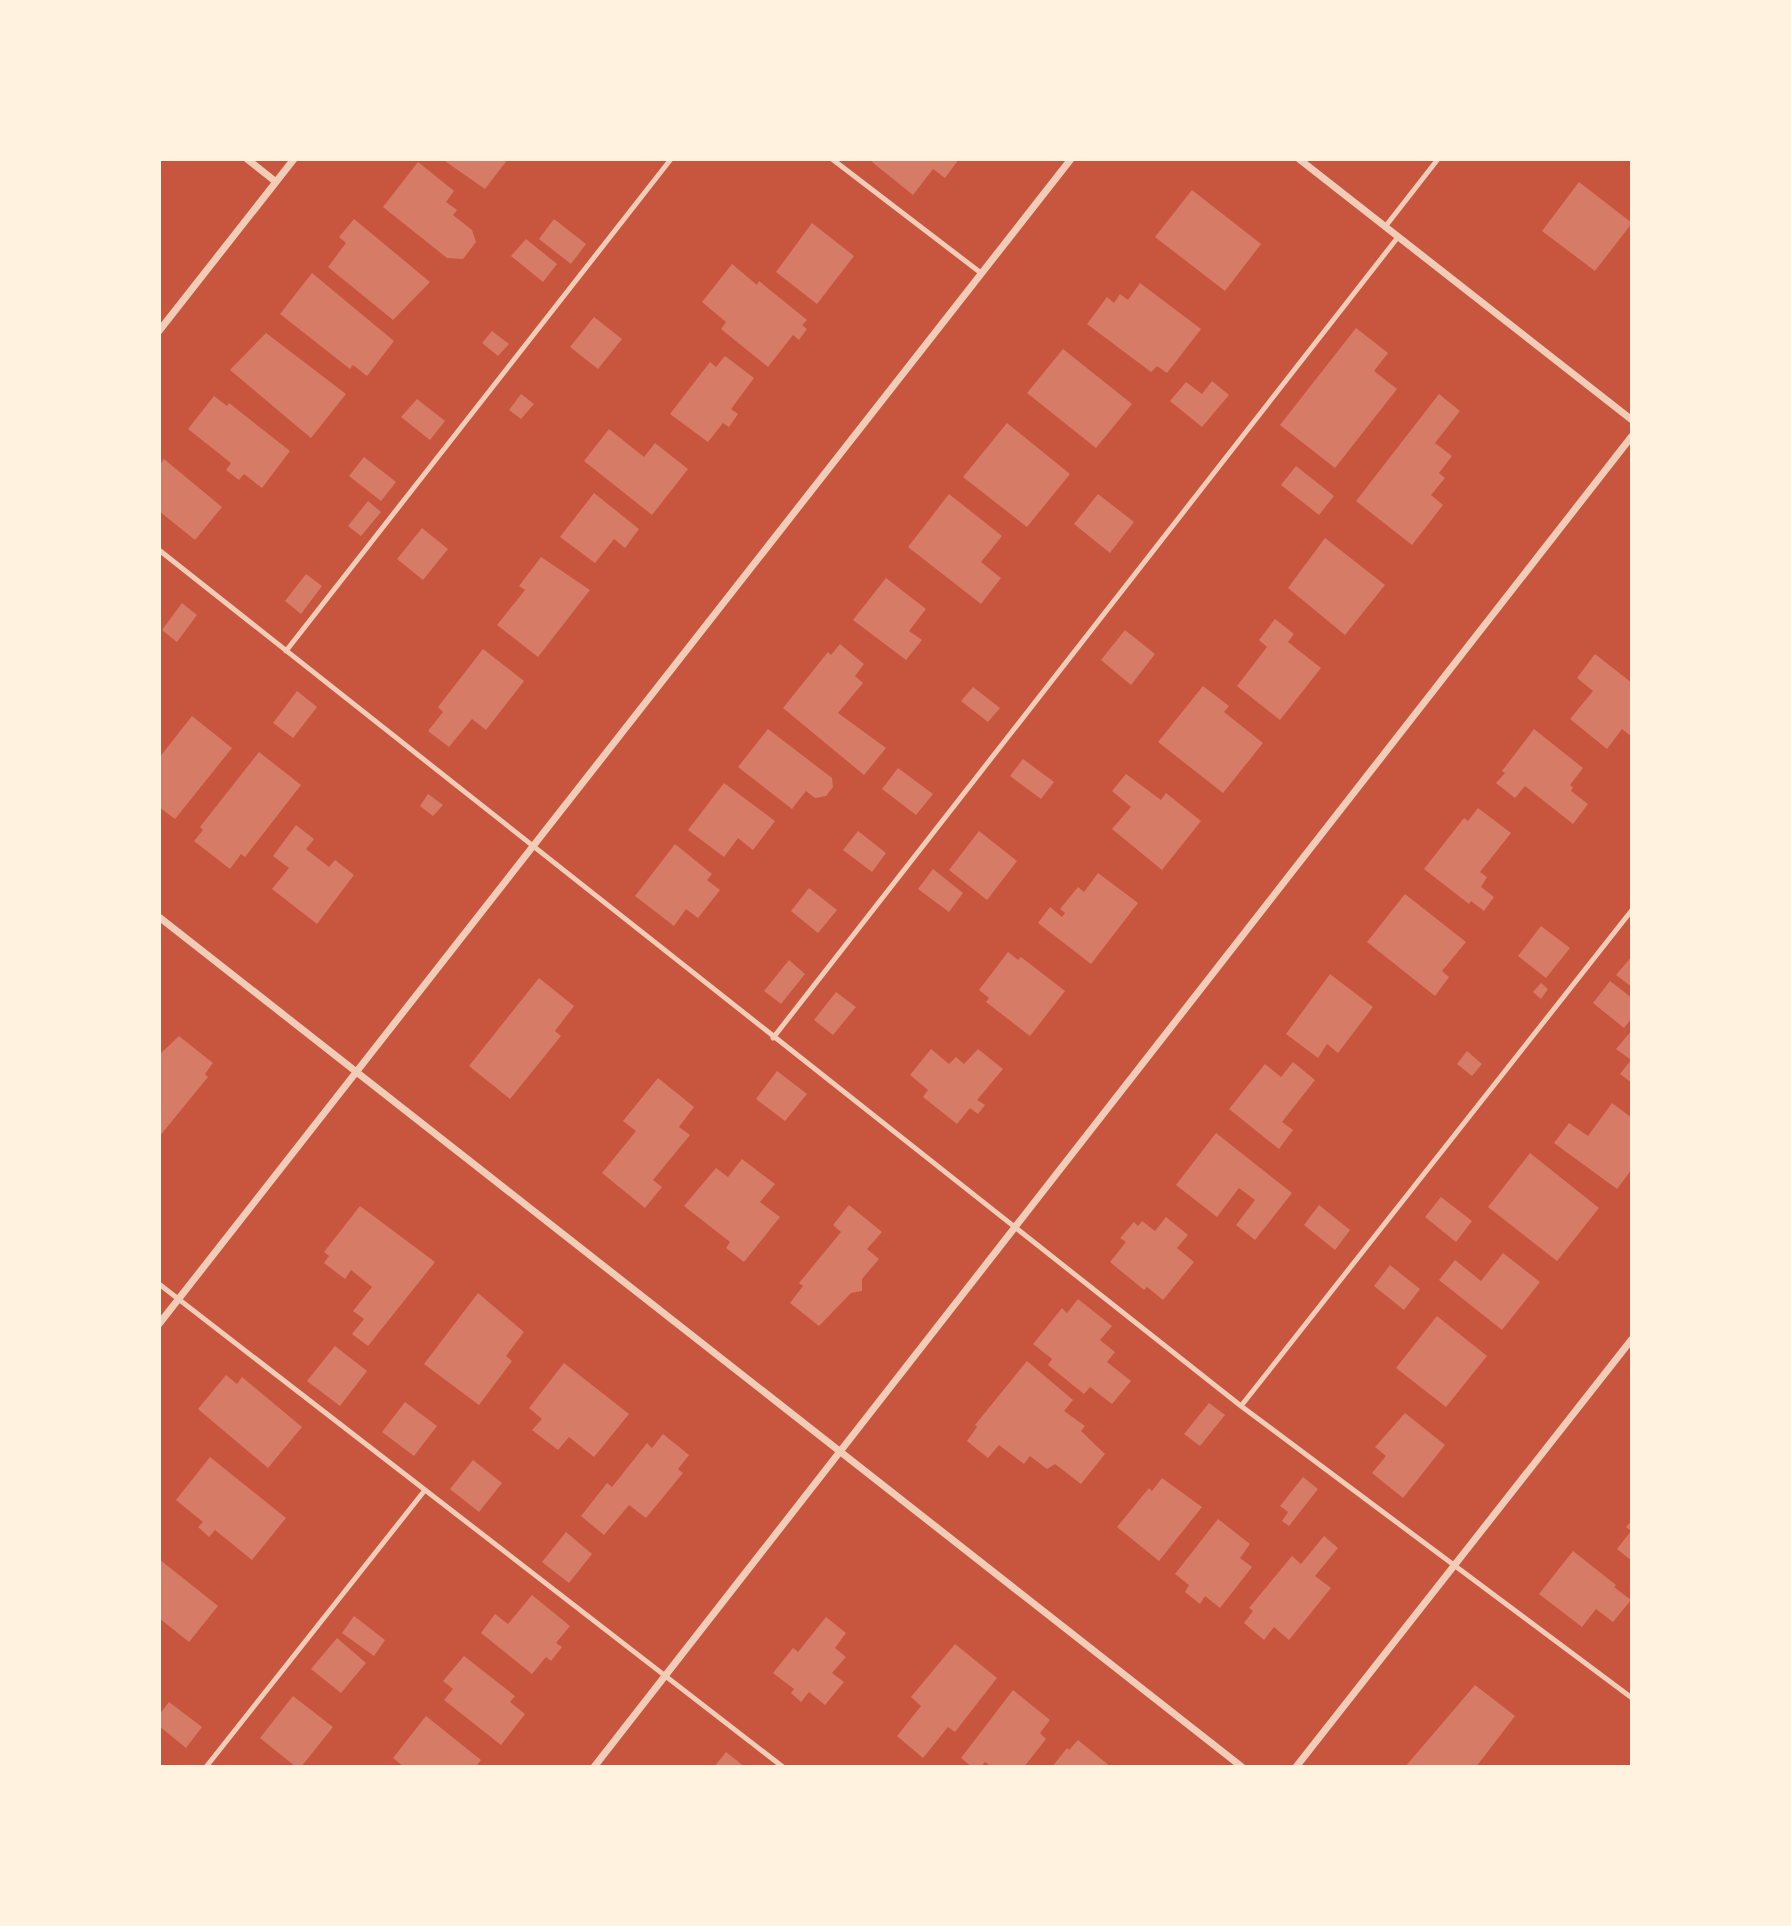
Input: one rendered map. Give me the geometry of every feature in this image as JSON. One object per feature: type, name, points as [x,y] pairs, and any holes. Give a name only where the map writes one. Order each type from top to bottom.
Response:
[{"type":"street","points":[[247,159],[276,182]]},
{"type":"street","points":[[159,331],[294,159]]},
{"type":"street","points":[[159,1324],[1070,159]]},
{"type":"street","points":[[1298,159],[1632,419]]},
{"type":"street","points":[[594,1767],[1632,436]]},
{"type":"street","points":[[159,917],[1242,1767]]},
{"type":"street","points":[[1296,1767],[1632,1339]]},
{"type":"lane","points":[[286,651],[671,159]]},
{"type":"lane","points":[[832,159],[981,273]]},
{"type":"lane","points":[[1385,227],[1438,159]]},
{"type":"lane","points":[[774,1038],[1398,237]]},
{"type":"lane","points":[[159,550],[1241,1406],[1453,1567],[1632,1698]]},
{"type":"lane","points":[[1241,1406],[1632,910]]},
{"type":"lane","points":[[159,1284],[783,1767]]},
{"type":"lane","points":[[206,1767],[425,1490]]},
{"type":"building","points":[[442,159],[508,159],[485,189]]},
{"type":"building","points":[[874,159],[959,159],[945,178],[933,169],[913,195],[872,162]]},
{"type":"building","points":[[418,162],[454,191],[446,202],[457,210],[453,215],[472,230],[476,242],[463,259],[447,258],[383,207]]},
{"type":"building","points":[[1579,182],[1632,223],[1595,271],[1542,231]]},
{"type":"building","points":[[1192,190],[1261,244],[1225,291],[1155,237]]},
{"type":"building","points":[[354,219],[430,282],[393,320],[328,267],[346,243],[339,237]]},
{"type":"building","points":[[554,219],[586,244],[571,264],[539,239]]},
{"type":"building","points":[[812,223],[854,256],[817,304],[776,272]]},
{"type":"building","points":[[526,239],[557,264],[543,282],[511,256]]},
{"type":"building","points":[[732,264],[757,285],[759,281],[807,320],[802,325],[807,329],[799,340],[793,335],[768,367],[721,329],[726,322],[702,302]]},
{"type":"building","points":[[312,273],[394,341],[367,376],[353,365],[350,369],[280,314]]},
{"type":"building","points":[[1140,283],[1201,329],[1167,373],[1157,366],[1151,372],[1087,324],[1107,297],[1114,303],[1120,294],[1128,300]]},
{"type":"building","points":[[594,317],[622,339],[598,369],[570,347]]},
{"type":"building","points":[[1356,328],[1388,353],[1374,371],[1397,389],[1335,468],[1280,425]]},
{"type":"building","points":[[492,331],[509,344],[498,356],[482,343]]},
{"type":"building","points":[[266,333],[346,394],[311,438],[230,370]]},
{"type":"building","points":[[1063,349],[1132,404],[1096,448],[1027,393]]},
{"type":"building","points":[[725,356],[754,378],[731,409],[738,414],[729,427],[723,423],[708,442],[670,414],[710,362],[716,367]]},
{"type":"building","points":[[1212,381],[1229,395],[1202,427],[1170,401],[1186,382],[1202,394]]},
{"type":"building","points":[[521,394],[534,404],[521,419],[509,410]]},
{"type":"building","points":[[1439,394],[1460,411],[1435,443],[1452,456],[1439,473],[1445,478],[1431,495],[1443,505],[1412,545],[1356,501]]},
{"type":"building","points":[[214,396],[227,406],[229,403],[290,451],[262,488],[244,474],[239,480],[226,470],[231,463],[188,429]]},
{"type":"building","points":[[417,399],[445,421],[430,440],[401,417]]},
{"type":"building","points":[[1007,423],[1070,474],[1027,527],[963,477]]},
{"type":"building","points":[[609,429],[644,457],[655,443],[688,469],[652,515],[584,461]]},
{"type":"building","points":[[364,457],[396,482],[381,501],[349,476]]},
{"type":"building","points":[[164,459],[222,507],[195,540],[159,511],[159,466]]},
{"type":"building","points":[[1296,466],[1334,496],[1319,515],[1281,485]]},
{"type":"building","points":[[594,493],[639,529],[625,548],[614,539],[595,563],[560,537]]},
{"type":"building","points":[[949,494],[1002,536],[981,562],[1001,578],[981,604],[908,547]]},
{"type":"building","points":[[1098,494],[1134,522],[1110,553],[1074,524]]},
{"type":"building","points":[[368,501],[381,512],[361,536],[348,526]]},
{"type":"building","points":[[422,528],[448,549],[423,580],[397,559]]},
{"type":"building","points":[[1325,538],[1385,585],[1345,635],[1288,588]]},
{"type":"building","points":[[541,557],[590,590],[538,657],[497,625],[525,590],[519,586]]},
{"type":"building","points":[[306,574],[322,586],[301,614],[285,601]]},
{"type":"building","points":[[886,578],[926,609],[909,631],[922,640],[906,660],[853,620]]},
{"type":"building","points":[[182,603],[197,615],[177,642],[162,630]]},
{"type":"building","points":[[1275,619],[1294,634],[1288,642],[1321,668],[1280,720],[1237,686],[1267,647],[1259,640]]},
{"type":"building","points":[[1125,630],[1155,654],[1131,685],[1101,660]]},
{"type":"building","points":[[840,644],[864,664],[855,676],[863,683],[838,713],[886,748],[864,775],[783,708],[828,652],[831,655]]},
{"type":"building","points":[[483,649],[524,681],[486,730],[472,719],[449,747],[428,731],[443,712],[438,707]]},
{"type":"building","points":[[1595,654],[1632,683],[1632,737],[1622,729],[1607,749],[1570,719],[1593,691],[1577,678]]},
{"type":"building","points":[[1203,686],[1229,706],[1224,712],[1263,743],[1223,793],[1158,742]]},
{"type":"building","points":[[973,687],[1000,708],[988,722],[961,701]]},
{"type":"building","points":[[297,691],[317,707],[293,738],[273,723]]},
{"type":"building","points":[[192,716],[232,748],[175,819],[159,807],[159,758]]},
{"type":"building","points":[[768,729],[832,778],[833,787],[826,796],[815,798],[806,791],[792,809],[738,767]]},
{"type":"building","points":[[1534,729],[1583,768],[1570,785],[1573,787],[1571,791],[1588,804],[1573,824],[1525,786],[1515,798],[1496,783]]},
{"type":"building","points":[[259,752],[301,785],[245,857],[241,854],[230,869],[194,841],[203,830],[200,827]]},
{"type":"building","points":[[1023,759],[1054,782],[1041,799],[1010,776]]},
{"type":"building","points":[[898,768],[933,794],[916,815],[882,789]]},
{"type":"building","points":[[1126,774],[1161,800],[1166,793],[1201,821],[1162,870],[1112,829],[1131,807],[1112,791]]},
{"type":"building","points":[[724,783],[775,821],[753,850],[738,838],[724,857],[688,830]]},
{"type":"building","points":[[428,794],[443,805],[433,816],[420,806]]},
{"type":"building","points":[[1478,808],[1511,833],[1480,872],[1487,877],[1481,887],[1494,897],[1484,911],[1471,901],[1469,904],[1424,869],[1464,818],[1468,821]]},
{"type":"building","points":[[296,825],[314,839],[306,849],[329,867],[335,860],[354,875],[317,924],[272,889],[289,868],[273,856]]},
{"type":"building","points":[[858,831],[886,853],[872,872],[843,850]]},
{"type":"building","points":[[979,831],[1017,861],[987,900],[949,870]]},
{"type":"building","points":[[675,844],[712,874],[707,880],[720,890],[698,918],[686,909],[674,926],[635,896]]},
{"type":"building","points":[[933,869],[963,893],[949,912],[918,889]]},
{"type":"building","points":[[1098,873],[1138,903],[1091,964],[1038,923],[1050,907],[1062,917],[1065,913],[1060,909],[1078,887],[1084,892]]},
{"type":"building","points":[[809,888],[837,910],[818,933],[791,911]]},
{"type":"building","points":[[1405,894],[1466,942],[1442,971],[1449,977],[1435,996],[1367,942]]},
{"type":"building","points":[[1541,926],[1570,948],[1546,978],[1518,956]]},
{"type":"building","points":[[1008,952],[1018,960],[1021,957],[1065,991],[1030,1036],[986,1002],[989,998],[979,990]]},
{"type":"building","points":[[1632,956],[1632,987],[1616,975]]},
{"type":"building","points":[[789,960],[805,974],[781,1004],[764,991]]},
{"type":"building","points":[[1330,974],[1373,1007],[1338,1053],[1327,1044],[1318,1058],[1286,1034]]},
{"type":"building","points":[[539,978],[574,1006],[555,1031],[561,1036],[510,1099],[469,1066]]},
{"type":"building","points":[[1610,981],[1632,998],[1632,1018],[1624,1028],[1593,1003]]},
{"type":"building","points":[[1541,983],[1548,989],[1541,999],[1533,992]]},
{"type":"building","points":[[836,992],[856,1007],[833,1035],[814,1020]]},
{"type":"building","points":[[1632,1030],[1632,1083],[1620,1074],[1631,1060],[1616,1049]]},
{"type":"building","points":[[179,1036],[213,1063],[205,1074],[208,1077],[159,1137],[159,1055]]},
{"type":"building","points":[[931,1049],[949,1064],[956,1057],[964,1064],[978,1049],[1003,1069],[977,1100],[985,1105],[978,1114],[970,1108],[957,1124],[923,1097],[928,1090],[910,1075]]},
{"type":"building","points":[[1467,1051],[1482,1064],[1472,1076],[1457,1064]]},
{"type":"building","points":[[1293,1062],[1315,1080],[1282,1122],[1293,1130],[1279,1149],[1229,1109],[1265,1064],[1281,1077]]},
{"type":"building","points":[[777,1071],[807,1094],[785,1121],[756,1099]]},
{"type":"building","points":[[658,1078],[694,1107],[679,1127],[690,1135],[653,1180],[662,1187],[645,1208],[602,1173],[636,1131],[623,1121]]},
{"type":"building","points":[[1612,1103],[1632,1118],[1632,1169],[1617,1189],[1554,1143],[1569,1123],[1588,1136]]},
{"type":"building","points":[[1216,1133],[1292,1193],[1255,1240],[1236,1225],[1255,1200],[1239,1188],[1217,1217],[1176,1185]]},
{"type":"building","points":[[1530,1153],[1599,1208],[1557,1261],[1488,1207]]},
{"type":"building","points":[[742,1159],[775,1184],[760,1202],[780,1217],[744,1262],[726,1248],[730,1242],[684,1206],[716,1168],[728,1177]]},
{"type":"building","points":[[1441,1197],[1472,1221],[1456,1242],[1425,1217]]},
{"type":"building","points":[[849,1205],[882,1232],[867,1249],[879,1259],[862,1279],[862,1291],[851,1293],[819,1326],[790,1303],[803,1286],[799,1283],[841,1232],[833,1225]]},
{"type":"building","points":[[1319,1205],[1350,1230],[1335,1250],[1304,1225]]},
{"type":"building","points":[[360,1206],[435,1262],[368,1346],[352,1334],[364,1319],[353,1311],[372,1287],[351,1270],[345,1279],[324,1263],[329,1256],[324,1252]]},
{"type":"building","points":[[1166,1217],[1188,1235],[1177,1248],[1194,1262],[1163,1300],[1147,1287],[1144,1290],[1110,1262],[1126,1242],[1120,1238],[1134,1222],[1138,1226],[1142,1221],[1155,1231]]},
{"type":"building","points":[[1503,1253],[1540,1282],[1502,1330],[1439,1280],[1455,1260],[1481,1281]]},
{"type":"building","points":[[1390,1265],[1420,1289],[1404,1310],[1374,1286]]},
{"type":"building","points":[[478,1293],[524,1332],[506,1356],[512,1361],[479,1405],[424,1364]]},
{"type":"building","points":[[1078,1299],[1112,1326],[1100,1340],[1115,1352],[1107,1362],[1131,1381],[1112,1404],[1090,1387],[1084,1394],[1048,1365],[1052,1359],[1033,1344],[1062,1308],[1067,1313]]},
{"type":"building","points":[[1437,1316],[1487,1356],[1446,1407],[1396,1368]]},
{"type":"building","points":[[335,1346],[367,1371],[340,1406],[307,1381]]},
{"type":"building","points":[[1027,1361],[1073,1400],[1064,1411],[1085,1426],[1081,1431],[1105,1454],[1081,1484],[1055,1464],[1047,1469],[1030,1456],[1024,1464],[999,1445],[988,1458],[967,1441],[977,1427],[975,1425]]},
{"type":"building","points":[[564,1363],[629,1414],[594,1457],[569,1437],[558,1450],[532,1430],[542,1419],[529,1408]]},
{"type":"building","points":[[226,1375],[237,1384],[242,1377],[302,1427],[268,1468],[198,1409]]},
{"type":"building","points":[[405,1402],[437,1426],[414,1456],[382,1432]]},
{"type":"building","points":[[1209,1403],[1225,1415],[1200,1446],[1184,1434]]},
{"type":"building","points":[[1405,1413],[1445,1445],[1403,1498],[1372,1473],[1386,1456],[1375,1447]]},
{"type":"building","points":[[663,1434],[689,1455],[678,1469],[683,1473],[646,1518],[629,1505],[604,1535],[581,1516],[607,1483],[612,1487],[647,1443],[652,1448]]},
{"type":"building","points":[[210,1457],[286,1518],[252,1560],[215,1530],[209,1537],[198,1527],[203,1522],[176,1500]]},
{"type":"building","points":[[473,1460],[502,1483],[479,1512],[450,1489]]},
{"type":"building","points":[[1303,1477],[1318,1489],[1289,1526],[1282,1521],[1288,1512],[1280,1506]]},
{"type":"building","points":[[1162,1478],[1202,1507],[1159,1561],[1117,1527],[1149,1488],[1152,1491]]},
{"type":"building","points":[[1218,1519],[1250,1544],[1240,1558],[1252,1567],[1220,1608],[1205,1596],[1200,1604],[1185,1592],[1189,1585],[1175,1574]]},
{"type":"building","points":[[1632,1520],[1632,1561],[1617,1549],[1631,1531],[1626,1527]]},
{"type":"building","points":[[566,1532],[592,1554],[569,1583],[542,1562]]},
{"type":"building","points":[[1324,1536],[1338,1548],[1315,1576],[1331,1588],[1289,1640],[1274,1627],[1264,1640],[1244,1623],[1253,1611],[1249,1608],[1292,1556],[1301,1564]]},
{"type":"building","points":[[1573,1551],[1631,1600],[1613,1622],[1596,1609],[1582,1627],[1539,1594]]},
{"type":"building","points":[[159,1559],[218,1606],[189,1642],[159,1618]]},
{"type":"building","points":[[532,1595],[570,1626],[556,1643],[562,1647],[551,1661],[546,1657],[532,1674],[481,1633],[495,1614],[508,1624]]},
{"type":"building","points":[[354,1616],[385,1640],[374,1656],[342,1633]]},
{"type":"building","points":[[826,1617],[846,1633],[835,1648],[846,1657],[832,1673],[844,1682],[825,1705],[809,1692],[801,1702],[791,1693],[794,1689],[773,1673],[793,1648],[798,1652]]},
{"type":"building","points":[[337,1638],[366,1663],[341,1693],[311,1669]]},
{"type":"building","points":[[955,1644],[997,1678],[955,1732],[948,1727],[923,1758],[897,1736],[921,1706],[911,1697]]},
{"type":"building","points":[[464,1656],[515,1696],[510,1702],[525,1714],[501,1745],[444,1700],[453,1689],[443,1681]]},
{"type":"building","points":[[1475,1685],[1515,1716],[1476,1767],[1405,1767]]},
{"type":"building","points":[[1013,1690],[1050,1720],[1040,1733],[1046,1739],[1024,1767],[991,1767],[985,1762],[981,1767],[972,1767],[961,1758]]},
{"type":"building","points":[[293,1696],[333,1727],[301,1767],[296,1767],[260,1738]]},
{"type":"building","points":[[169,1702],[202,1727],[186,1748],[159,1726],[159,1715]]},
{"type":"building","points":[[426,1716],[481,1760],[476,1767],[404,1767],[393,1758]]},
{"type":"building","points":[[1078,1740],[1111,1767],[1052,1767],[1067,1748],[1069,1750]]},
{"type":"building","points":[[726,1752],[745,1767],[714,1767]]}]
